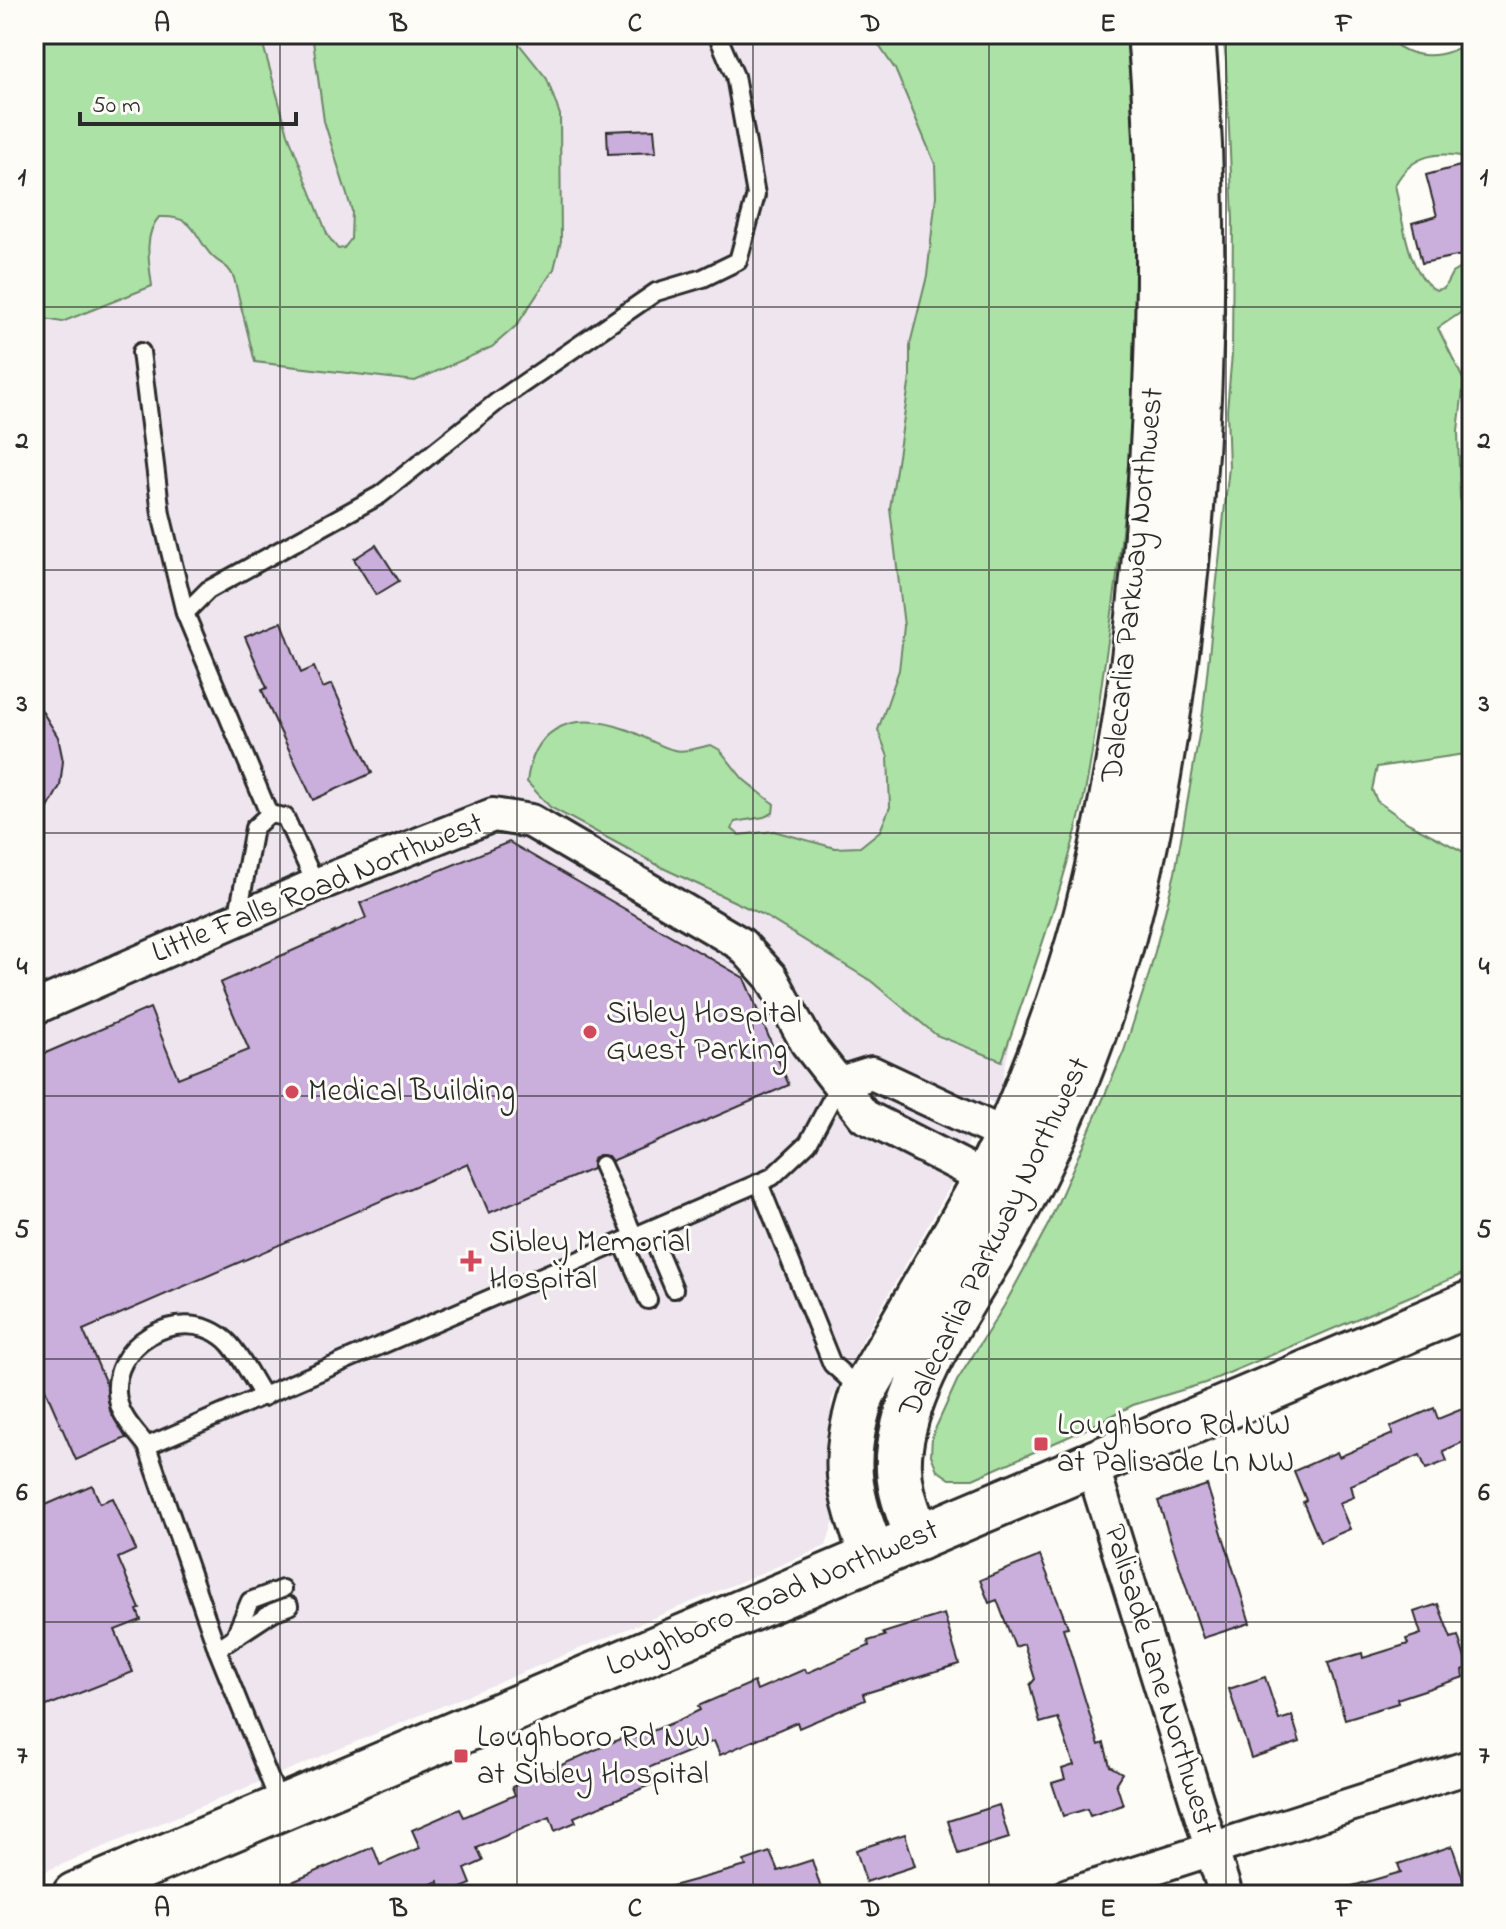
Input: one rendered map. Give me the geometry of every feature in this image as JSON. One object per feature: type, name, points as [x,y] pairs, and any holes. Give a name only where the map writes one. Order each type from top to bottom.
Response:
[{"type":"main road","name":"Dalecarlia Parkway Northwest","points":[[1025,1145],[1051,1026],[1085,919],[1110,804],[1130,679],[1147,533],[1159,350],[1158,165],[1150,34]]},
{"type":"main road","name":"Dalecarlia Parkway Northwest","points":[[918,1538],[901,1495],[899,1479],[900,1443],[905,1423],[915,1393],[1004,1188],[1025,1145],[1090,1043],[1125,933],[1145,844],[1172,687],[1189,540],[1200,354],[1198,135],[1192,34]]},
{"type":"main road","name":"Dalecarlia Parkway Northwest","points":[[873,1556],[854,1507],[849,1482],[848,1456],[863,1392],[1004,1188]]},
{"type":"main road","name":"Loughboro Road Northwest","points":[[75,1895],[1472,1303]]},
{"type":"street","name":"Little Falls Road Northwest","points":[[34,1008],[316,885],[493,815],[531,821],[741,944],[771,977],[807,1043],[864,1116],[1004,1188]]},
{"type":"street","points":[[840,1083],[872,1073],[1025,1145]]},
{"type":"street","name":"Palisade Lane Northwest","points":[[1092,1465],[1226,1895]]},
{"type":"street","points":[[1068,1895],[1472,1766]]},
{"type":"lane","points":[[185,613],[208,590],[380,495],[498,401],[656,292],[703,278],[738,261],[756,195],[735,76],[717,34]]},
{"type":"lane","points":[[141,352],[161,514],[185,613],[269,814]]},
{"type":"lane","points":[[269,814],[285,817],[316,885]]},
{"type":"lane","points":[[237,920],[254,828],[269,814]]},
{"type":"lane","points":[[147,1446],[772,1177],[808,1143],[840,1083]]},
{"type":"lane","points":[[602,1165],[636,1237],[674,1289]]},
{"type":"lane","points":[[759,1183],[832,1364],[863,1392]]},
{"type":"lane","points":[[636,1237],[648,1300]]},
{"type":"lane","points":[[264,1397],[224,1338],[207,1328],[188,1325],[167,1328],[142,1340],[125,1356],[118,1374],[118,1400],[128,1423],[147,1446],[217,1649],[282,1808]]},
{"type":"lane","points":[[234,1638],[250,1601],[282,1589]]},
{"type":"lane","points":[[217,1649],[273,1612],[289,1606]]},
{"type":"shaded area","points":[[34,34],[1129,34],[1146,396],[997,1105],[986,1099],[952,1183],[831,1401],[837,1510],[826,1546],[34,1876]]},
{"type":"green space","points":[[34,34],[260,34],[288,134],[328,236],[338,249],[344,248],[351,239],[352,211],[324,121],[312,34],[515,34],[516,40],[547,79],[560,115],[561,241],[554,269],[517,325],[492,347],[415,381],[255,362],[234,278],[227,267],[212,256],[193,228],[181,219],[171,217],[159,217],[151,232],[148,250],[152,286],[62,322],[34,317]]},
{"type":"green space","points":[[871,34],[1126,34],[1136,194],[1135,355],[1115,595],[1082,806],[1056,903],[1002,1061],[936,1035],[871,981],[763,915],[665,869],[550,807],[527,782],[531,762],[549,735],[575,723],[609,724],[678,751],[711,745],[720,750],[743,779],[774,804],[773,813],[735,822],[732,829],[739,835],[774,831],[835,848],[860,847],[880,831],[890,807],[888,757],[878,730],[899,670],[904,626],[890,508],[910,378],[910,344],[927,276],[936,196],[935,164],[895,69]]},
{"type":"green space","points":[[1223,34],[1384,34],[1404,50],[1427,55],[1450,51],[1472,39],[1472,159],[1438,155],[1418,160],[1395,185],[1407,243],[1426,282],[1436,290],[1444,288],[1452,273],[1472,261],[1472,305],[1438,328],[1464,381],[1458,431],[1460,498],[1472,530],[1472,753],[1377,767],[1372,790],[1377,801],[1408,823],[1464,852],[1472,867],[1472,1270],[1205,1383],[1133,1405],[973,1479],[950,1479],[937,1470],[931,1455],[932,1436],[957,1381],[1004,1306],[1049,1223],[1124,1051],[1150,971],[1175,873],[1203,712],[1229,467],[1227,410],[1232,354],[1233,220]]},
{"type":"building","points":[[654,129],[656,152],[608,154],[607,131]]},
{"type":"building","points":[[1460,166],[1465,190],[1472,189],[1472,253],[1422,263],[1412,223],[1437,216],[1426,175]]},
{"type":"building","points":[[376,545],[399,581],[376,595],[354,559]]},
{"type":"building","points":[[282,622],[301,673],[314,667],[323,688],[332,684],[372,773],[313,800],[271,712],[262,690],[267,688],[245,637]]},
{"type":"building","points":[[34,698],[58,737],[63,761],[60,786],[34,834]]},
{"type":"building","points":[[509,842],[744,978],[789,1085],[612,1161],[608,1156],[598,1155],[593,1159],[592,1169],[489,1213],[468,1163],[83,1330],[107,1386],[110,1411],[126,1438],[76,1460],[34,1364],[34,1058],[150,1008],[178,1078],[249,1050],[220,983],[366,918],[360,903]]},
{"type":"building","points":[[1472,1405],[1472,1438],[1443,1451],[1447,1461],[1426,1469],[1420,1455],[1351,1485],[1354,1497],[1339,1503],[1350,1529],[1320,1542],[1294,1471],[1337,1452],[1339,1457],[1393,1434],[1390,1427],[1434,1408],[1438,1419]]},
{"type":"building","points":[[92,1485],[100,1503],[113,1498],[136,1550],[118,1558],[140,1609],[137,1610],[141,1620],[115,1630],[133,1672],[34,1711],[34,1510]]},
{"type":"building","points":[[1207,1485],[1250,1623],[1203,1638],[1158,1501]]},
{"type":"building","points":[[1040,1556],[1068,1627],[1063,1628],[1099,1745],[1104,1743],[1110,1766],[1122,1773],[1116,1783],[1123,1805],[1090,1816],[1087,1809],[1063,1816],[1052,1783],[1065,1779],[1062,1769],[1074,1765],[1058,1718],[1040,1723],[1030,1685],[1035,1679],[1024,1644],[1015,1647],[997,1600],[989,1603],[980,1580]]},
{"type":"building","points":[[1438,1604],[1451,1638],[1458,1636],[1468,1668],[1463,1670],[1464,1677],[1397,1699],[1398,1703],[1345,1719],[1328,1663],[1362,1653],[1363,1658],[1408,1644],[1406,1639],[1421,1634],[1414,1612]]},
{"type":"building","points":[[944,1614],[959,1664],[863,1694],[865,1700],[799,1728],[797,1722],[720,1755],[714,1741],[648,1768],[655,1783],[574,1817],[576,1822],[555,1831],[550,1817],[477,1848],[483,1861],[465,1869],[471,1884],[444,1895],[438,1881],[406,1895],[262,1895],[373,1847],[380,1865],[420,1848],[412,1830],[460,1809],[464,1817],[515,1795],[512,1787],[633,1733],[635,1738],[677,1721],[700,1710],[698,1706],[754,1682],[757,1690],[805,1669],[807,1673],[869,1646],[868,1641],[885,1636],[883,1633]]},
{"type":"building","points":[[1265,1677],[1279,1720],[1292,1716],[1300,1742],[1251,1758],[1229,1689]]},
{"type":"building","points":[[999,1805],[1009,1838],[958,1854],[948,1821]]},
{"type":"building","points":[[905,1834],[915,1866],[866,1882],[856,1850]]},
{"type":"building","points":[[1452,1846],[1465,1885],[1436,1895],[1343,1895],[1342,1889],[1401,1872],[1398,1864]]},
{"type":"building","points":[[770,1852],[778,1871],[812,1860],[823,1895],[666,1895],[665,1888],[746,1866],[744,1861]]},
{"type":"place","name":"Sibley Hospital Guest Parking","points":[[590,1032]]},
{"type":"place","name":"Medical Building","points":[[292,1092]]},
{"type":"place","name":"Sibley Memorial Hospital","points":[[471,1261]]},
{"type":"place","name":"Loughboro Rd NW at Palisade Ln NW","points":[[1041,1444]]},
{"type":"place","name":"Loughboro Rd NW at Sibley Hospital","points":[[461,1756]]}]
